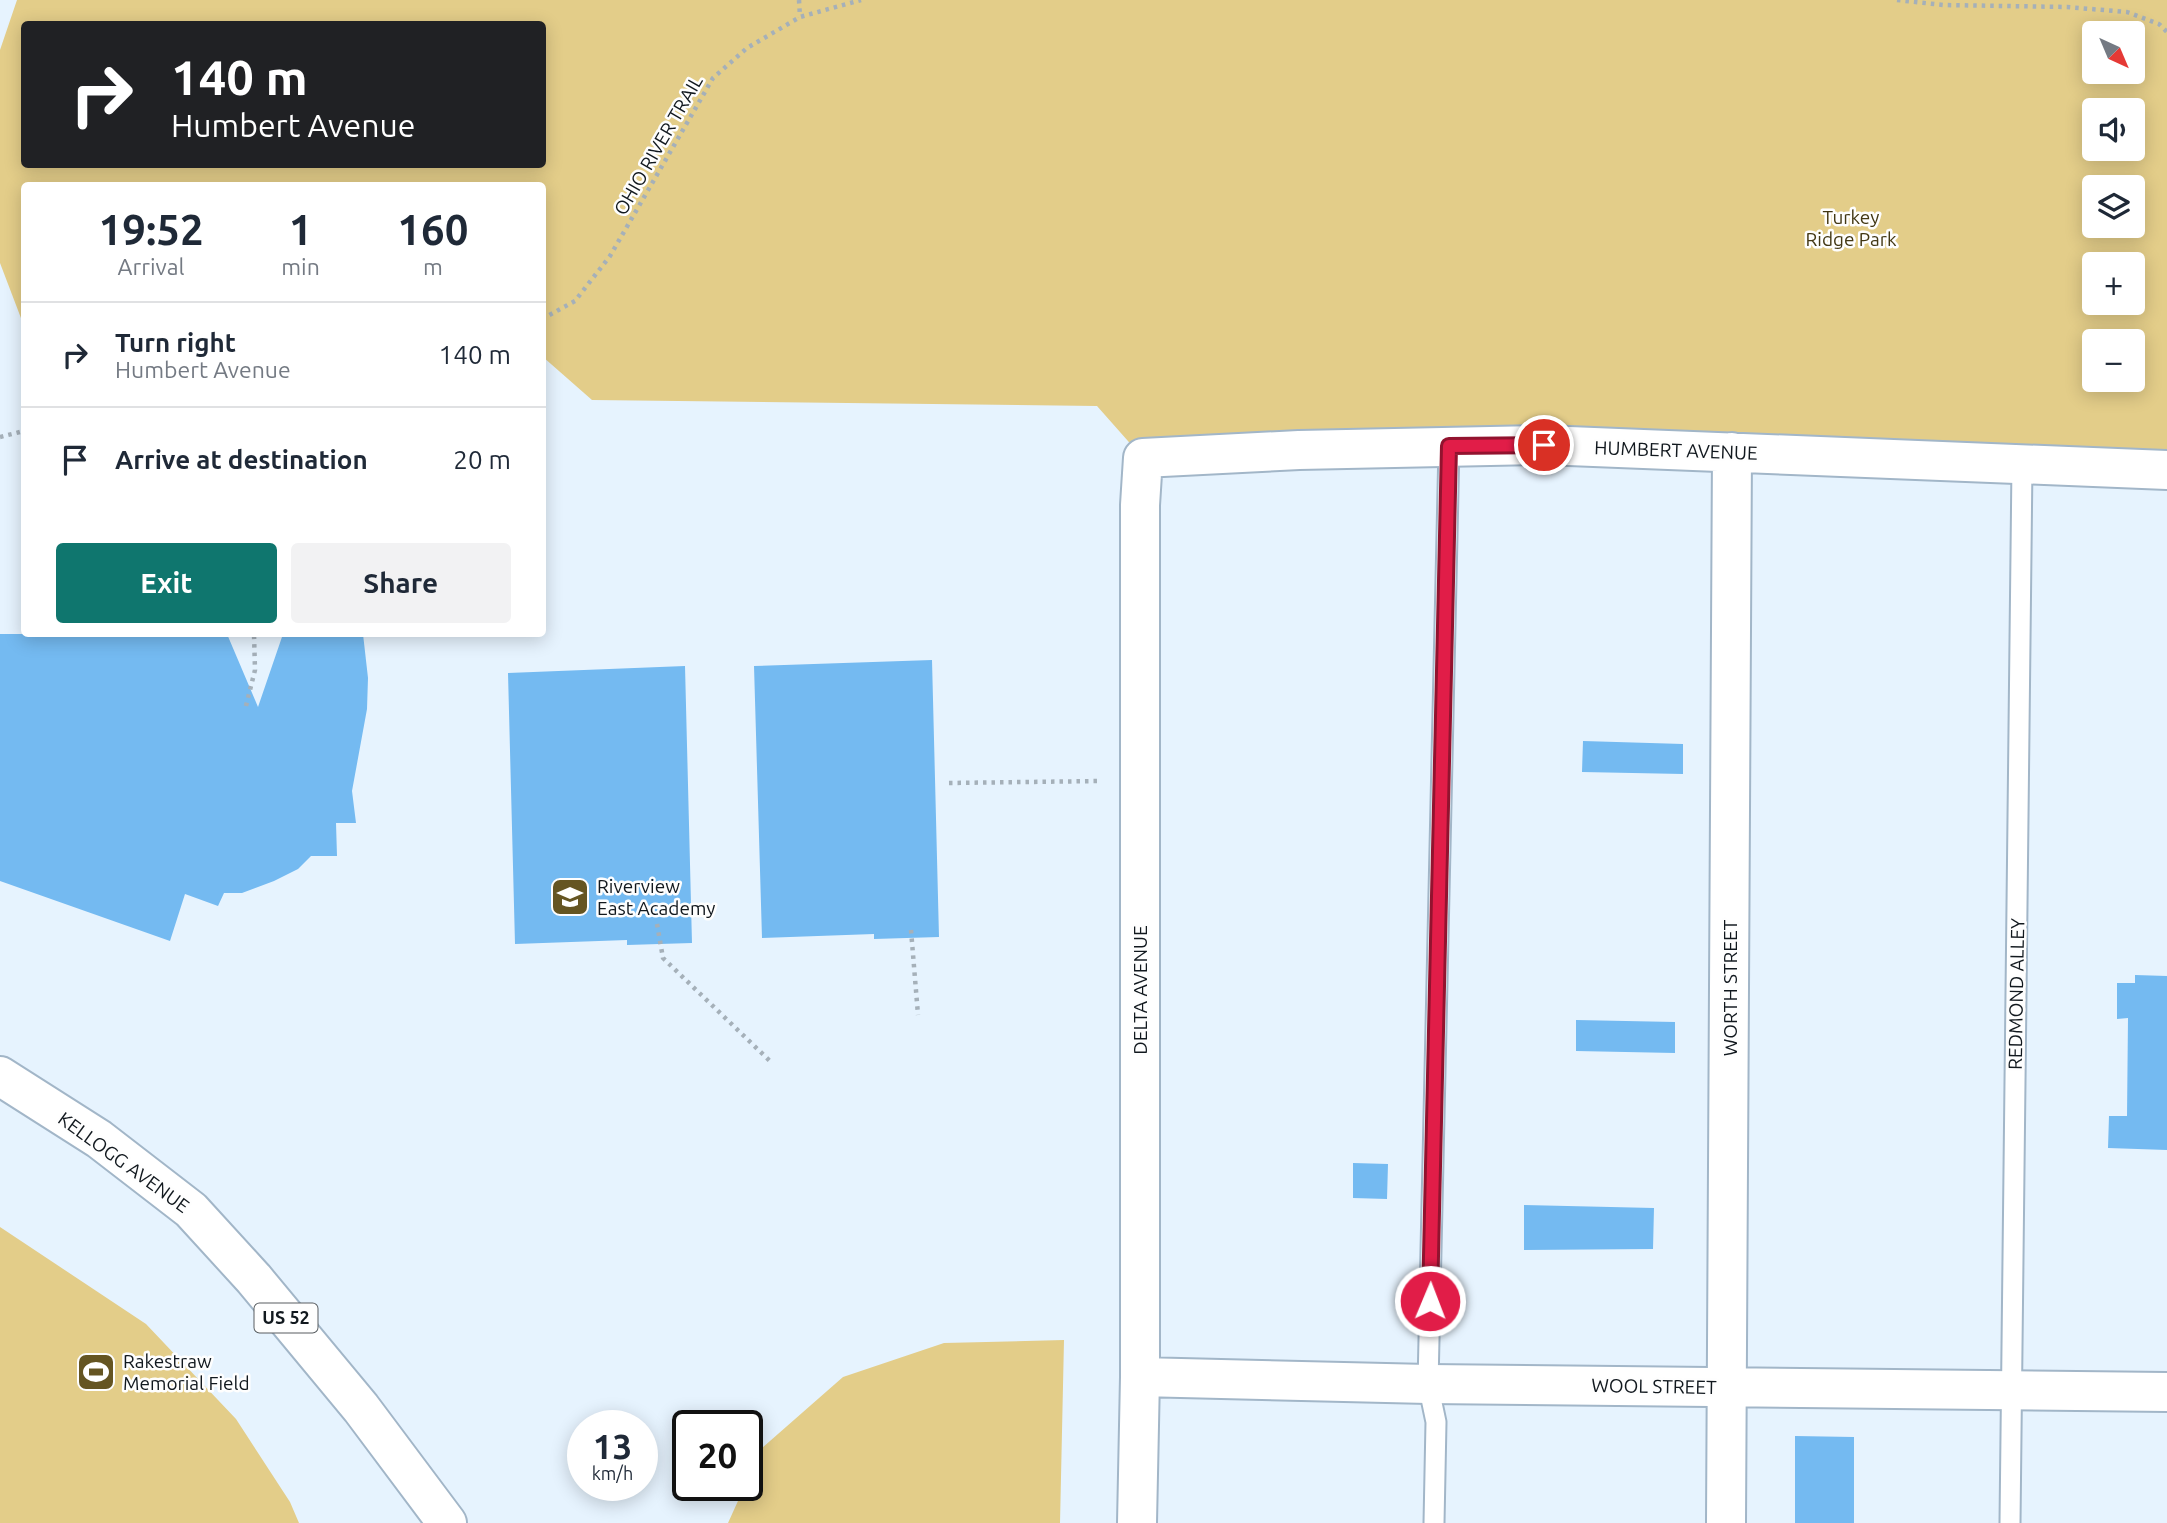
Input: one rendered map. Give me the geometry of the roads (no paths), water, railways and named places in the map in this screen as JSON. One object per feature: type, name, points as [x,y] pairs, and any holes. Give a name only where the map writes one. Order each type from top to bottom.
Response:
[{"type":"street","name":"HUMBERT AVENUE","points":[[1143,458],[1544,445],[2167,470]]},
{"type":"street","name":"WORTH STREET","points":[[1726,1523],[1732,452]]},
{"type":"street","name":"DELTA AVENUE","points":[[1137,1523],[1140,1377],[1140,505],[1143,458]]},
{"type":"street","name":"KELLOGG AVENUE","points":[[0,1076],[99,1139],[191,1210],[254,1279],[361,1408],[447,1523]]},
{"type":"street","name":"WOOL STREET","points":[[1140,1377],[1429,1384],[2167,1392]]},
{"type":"lane","points":[[1434,1523],[1436,1422],[1429,1384],[1449,446]]},
{"type":"lane","name":"REDMOND ALLEY","points":[[2010,1523],[2022,464]]},
{"type":"place","name":"Riverview East Academy","points":[[570,897]]},
{"type":"place","name":"Rakestraw Memorial Field","points":[[96,1372]]},
{"type":"park label","name":"Turkey Ridge Park","points":[[1851,228]]}]
